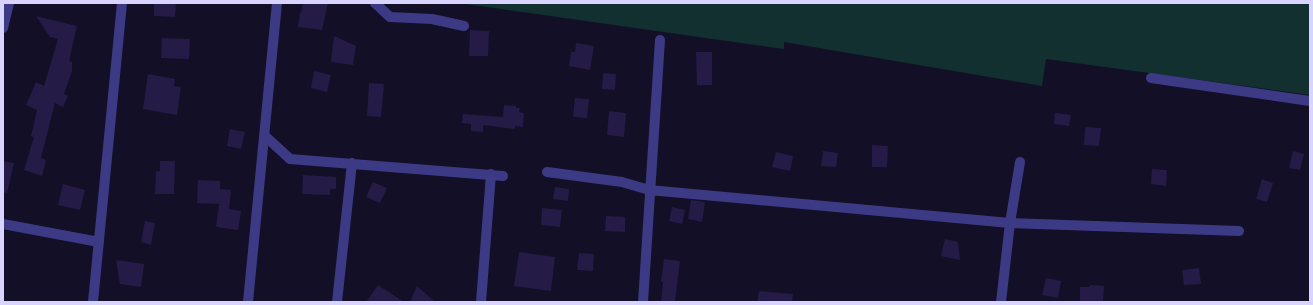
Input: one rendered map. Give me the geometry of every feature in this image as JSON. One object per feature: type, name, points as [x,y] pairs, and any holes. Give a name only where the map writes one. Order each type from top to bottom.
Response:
[{"type":"street","points":[[3,28],[9,3]]},
{"type":"street","points":[[93,302],[122,3]]},
{"type":"street","points":[[248,302],[277,3]]},
{"type":"street","points":[[375,3],[390,18],[432,19],[464,26]]},
{"type":"street","points":[[643,302],[660,40]]},
{"type":"street","points":[[1151,78],[1310,101]]},
{"type":"street","points":[[264,135],[290,159],[503,176]]},
{"type":"street","points":[[1001,302],[1010,223],[1020,162]]},
{"type":"street","points":[[337,302],[352,163]]},
{"type":"street","points":[[548,172],[622,182],[650,190],[1010,223],[1240,231]]},
{"type":"street","points":[[481,302],[491,174]]},
{"type":"street","points":[[3,224],[99,242]]},
{"type":"green space","points":[[458,3],[1310,3],[1310,95],[1046,59],[1042,86],[784,42],[784,49]]},
{"type":"building","points":[[154,3],[176,3],[175,17],[154,16]]},
{"type":"building","points":[[303,3],[328,3],[322,30],[298,27]]},
{"type":"building","points":[[36,16],[77,26],[69,61],[72,62],[72,71],[64,94],[68,96],[63,107],[55,103],[41,158],[46,160],[42,176],[24,170],[34,137],[31,136],[37,110],[26,105],[36,82],[44,86],[58,39],[50,37]]},
{"type":"building","points":[[470,30],[489,31],[488,56],[469,56]]},
{"type":"building","points":[[334,36],[356,46],[353,65],[331,62]]},
{"type":"building","points":[[162,38],[190,39],[189,59],[161,58]]},
{"type":"building","points":[[576,43],[594,46],[590,70],[569,66],[571,52],[575,52]]},
{"type":"building","points":[[696,52],[712,52],[712,85],[697,85]]},
{"type":"building","points":[[314,71],[331,75],[327,92],[311,88]]},
{"type":"building","points":[[603,73],[616,74],[615,90],[602,89]]},
{"type":"building","points":[[148,74],[175,79],[174,86],[181,87],[177,115],[143,109]]},
{"type":"building","points":[[369,83],[384,84],[381,117],[367,116]]},
{"type":"building","points":[[575,98],[589,99],[587,118],[573,117]]},
{"type":"building","points":[[504,105],[516,106],[516,108],[520,108],[519,112],[524,113],[523,127],[515,126],[515,129],[483,125],[483,132],[471,131],[471,124],[462,123],[463,114],[503,117]]},
{"type":"building","points":[[609,111],[626,113],[624,137],[607,135]]},
{"type":"building","points":[[1055,113],[1071,115],[1069,126],[1054,124]]},
{"type":"building","points":[[1085,127],[1101,128],[1099,146],[1084,145]]},
{"type":"building","points":[[230,129],[245,132],[241,149],[227,146]]},
{"type":"building","points":[[872,145],[888,146],[887,167],[872,167]]},
{"type":"building","points":[[823,151],[838,153],[836,167],[821,166]]},
{"type":"building","points":[[1293,151],[1304,154],[1300,170],[1289,168]]},
{"type":"building","points":[[776,152],[793,156],[790,171],[772,167]]},
{"type":"building","points":[[3,161],[14,163],[7,193],[3,192]]},
{"type":"building","points":[[160,161],[175,161],[174,194],[155,194],[156,171],[160,171]]},
{"type":"building","points":[[1152,169],[1167,170],[1166,186],[1151,184]]},
{"type":"building","points":[[303,175],[336,177],[336,189],[330,189],[330,195],[302,194]]},
{"type":"building","points":[[1262,179],[1273,183],[1267,202],[1256,199]]},
{"type":"building","points":[[198,180],[220,181],[220,189],[231,190],[229,209],[241,211],[238,230],[216,227],[219,204],[197,203]]},
{"type":"building","points":[[373,182],[387,188],[380,203],[366,197]]},
{"type":"building","points":[[63,184],[85,190],[80,210],[58,205]]},
{"type":"building","points":[[555,187],[569,189],[568,201],[553,199]]},
{"type":"building","points":[[691,200],[705,202],[702,222],[688,219]]},
{"type":"building","points":[[672,207],[685,210],[682,224],[669,221]]},
{"type":"building","points":[[542,208],[562,210],[560,227],[541,225]]},
{"type":"building","points":[[606,216],[625,217],[625,232],[605,231]]},
{"type":"building","points":[[145,221],[155,223],[151,245],[141,242]]},
{"type":"building","points":[[945,239],[958,242],[960,260],[941,256]]},
{"type":"building","points":[[519,252],[555,257],[551,291],[514,286]]},
{"type":"building","points":[[579,253],[594,254],[593,271],[577,270]]},
{"type":"building","points":[[664,259],[680,261],[675,302],[661,302],[663,282],[661,282]]},
{"type":"building","points":[[116,260],[144,264],[141,287],[120,284]]},
{"type":"building","points":[[1199,268],[1201,284],[1184,285],[1182,270]]},
{"type":"building","points":[[1046,278],[1061,281],[1058,298],[1042,295]]},
{"type":"building","points":[[378,285],[404,302],[366,302]]},
{"type":"building","points":[[1090,285],[1104,286],[1103,302],[1080,301],[1080,287],[1089,287]]},
{"type":"building","points":[[417,286],[435,302],[410,302]]},
{"type":"building","points":[[759,291],[793,294],[792,302],[757,302]]}]
